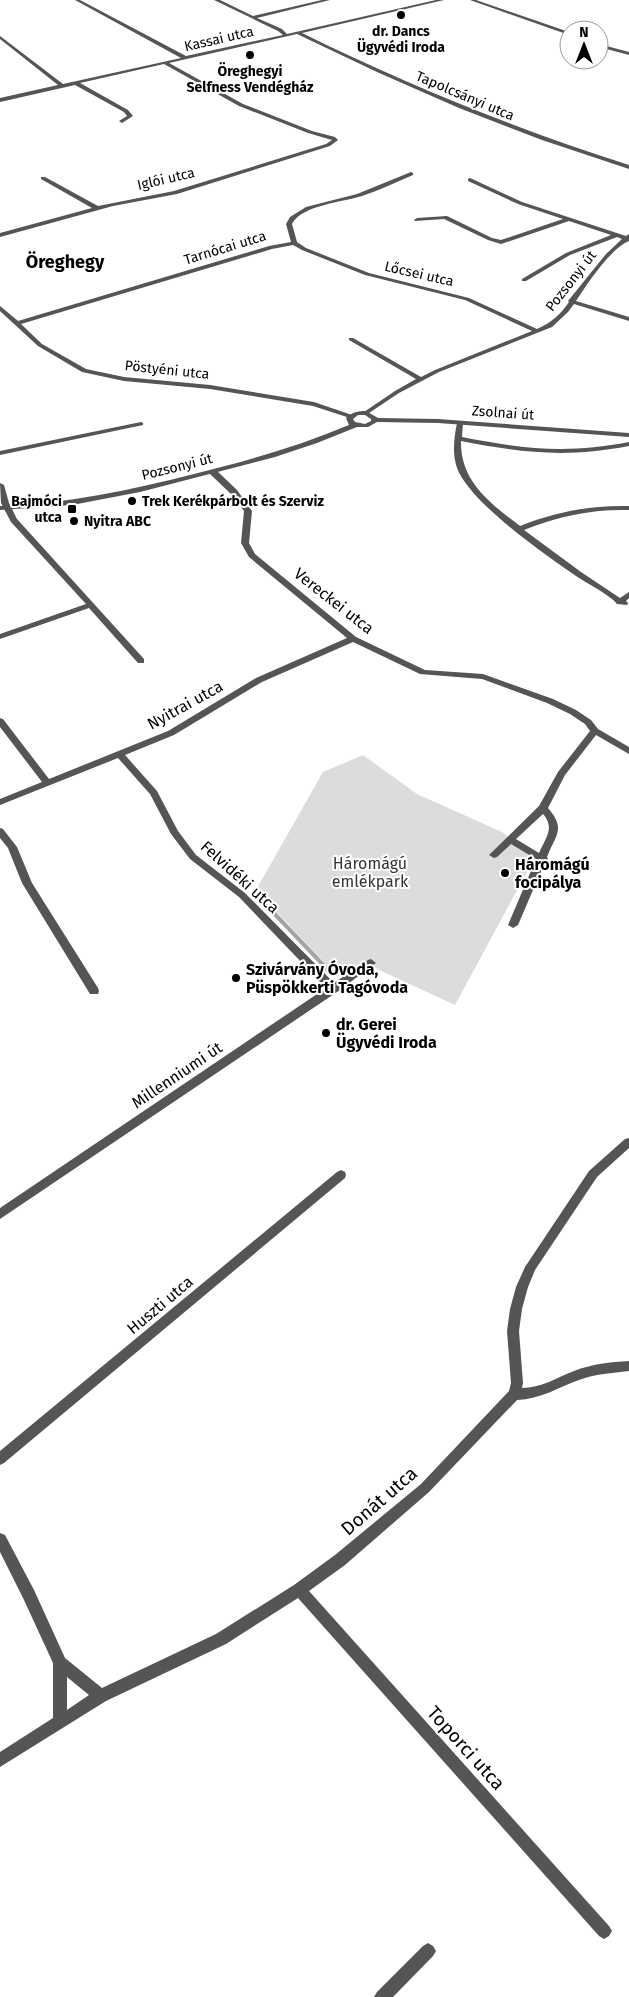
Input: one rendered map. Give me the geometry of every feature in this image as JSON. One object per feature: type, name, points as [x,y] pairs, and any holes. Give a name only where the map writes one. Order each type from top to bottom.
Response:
[{"type":"street","points":[[77,0],[185,58]]},
{"type":"street","points":[[216,0],[280,30],[286,36]]},
{"type":"street","points":[[254,17],[328,0]]},
{"type":"street","name":"Kassai utca","points":[[0,100],[442,0]]},
{"type":"street","points":[[472,0],[559,30]]},
{"type":"street","name":"Tapolcsányi utca","points":[[298,33],[365,66],[500,123],[558,145],[629,167]]},
{"type":"street","points":[[0,36],[62,86]]},
{"type":"street","points":[[609,47],[629,54]]},
{"type":"street","name":"Iglói utca","points":[[0,235],[124,201],[175,193],[256,169],[328,145],[335,140],[334,138],[310,132],[241,105],[165,63]]},
{"type":"street","points":[[76,83],[126,111],[130,116],[122,121]]},
{"type":"street","points":[[294,243],[289,220],[299,213],[318,206],[359,196],[411,174]]},
{"type":"street","points":[[43,178],[97,208]]},
{"type":"street","points":[[470,180],[520,203],[628,238]]},
{"type":"street","points":[[418,220],[445,218],[490,240],[502,242],[568,220]]},
{"type":"street","points":[[524,280],[568,254],[617,235]]},
{"type":"street","name":"Pozsonyi út","points":[[366,413],[377,404],[421,379],[550,326],[562,316],[608,254],[628,238]]},
{"type":"street","name":"Tarnócai utca","points":[[16,324],[271,248],[294,243]]},
{"type":"street","name":"Lőcsei utca","points":[[294,243],[304,249],[367,274],[467,299],[537,331]]},
{"type":"street","points":[[572,301],[629,319]]},
{"type":"street","name":"Pöstyéni utca","points":[[0,308],[40,345],[65,361],[96,374],[124,379],[222,389],[314,404],[350,416]]},
{"type":"street","points":[[351,339],[421,379]]},
{"type":"street","points":[[355,425],[348,420],[350,416],[357,413],[366,413],[373,416],[375,420]]},
{"type":"street","name":"Zsolnai út","points":[[355,425],[366,426],[372,424],[375,420],[460,423],[629,434]]},
{"type":"street","points":[[460,423],[457,438],[460,465],[468,482],[484,500],[585,579],[622,602],[629,594]]},
{"type":"street","points":[[0,453],[141,424]]},
{"type":"street","name":"Pozsonyi út","points":[[4,508],[85,502],[214,472],[292,449],[355,425]]},
{"type":"street","points":[[457,438],[538,453],[594,451],[629,444]]},
{"type":"street","name":"Vereckei utca","points":[[214,472],[234,492],[248,511],[244,536],[248,550],[252,555],[353,639],[423,672],[489,679],[550,701],[588,722],[595,731],[629,751]]},
{"type":"street","points":[[0,485],[4,508],[141,661]]},
{"type":"street","points":[[519,529],[554,516],[579,510],[629,508]]},
{"type":"street","points":[[0,637],[91,605]]},
{"type":"street","name":"Nyitrai utca","points":[[0,802],[171,733],[259,680],[353,639]]},
{"type":"street","points":[[0,722],[48,783]]},
{"type":"street","points":[[494,855],[543,808],[562,774],[595,731]]},
{"type":"street","name":"Felvidéki utca","points":[[120,754],[154,793],[174,832],[193,857],[242,895],[333,989]]},
{"type":"street","points":[[513,925],[543,859],[554,829],[553,820],[543,808]]},
{"type":"street","points":[[0,831],[12,847],[26,883],[94,990]]},
{"type":"street","points":[[510,839],[543,859]]},
{"type":"street","name":"Millenniumi út","points":[[0,1214],[371,963]]},
{"type":"street","points":[[629,1142],[593,1174],[531,1267],[525,1280],[516,1309],[514,1331],[516,1383],[514,1394],[528,1395],[546,1391],[586,1372],[629,1366]]},
{"type":"street","name":"Huszti utca","points":[[0,1459],[341,1175]]},
{"type":"street","name":"Donát utca","points":[[0,1760],[101,1696],[221,1639],[299,1590],[340,1560],[425,1488],[514,1394]]},
{"type":"street","points":[[0,1539],[29,1595],[60,1663],[60,1722]]},
{"type":"street","name":"Toporci utca","points":[[299,1590],[604,1932]]},
{"type":"street","points":[[60,1663],[101,1696]]},
{"type":"street","points":[[382,1997],[428,1951]]},
{"type":"green space","name":"Háromágú emlékpark","points":[[363,755],[417,794],[502,832],[534,859],[455,1005],[362,962],[338,977],[256,890],[323,772]]},
{"type":"waterway","points":[[257,895],[270,909]]},
{"type":"waterway","points":[[269,908],[329,971]]},
{"type":"place","name":"dr. Dancs Ügyvédi Iroda","points":[[401,15]]},
{"type":"place","name":"Öreghegyi Selfness Vendégház","points":[[250,55]]},
{"type":"place","name":"Trek Kerékpárbolt és Szerviz","points":[[132,501]]},
{"type":"place","name":"Bajmóci utca","points":[[72,509]]},
{"type":"place","name":"Nyitra ABC","points":[[74,521]]},
{"type":"place","name":"Háromágú focipálya","points":[[505,873]]},
{"type":"place","name":"Szivárvány Óvoda, Püspökkerti Tagóvoda","points":[[236,978]]},
{"type":"place","name":"dr. Gerei Ügyvédi Iroda","points":[[326,1033]]},
{"type":"district","name":"Öreghegy","points":[[65,262]]}]
